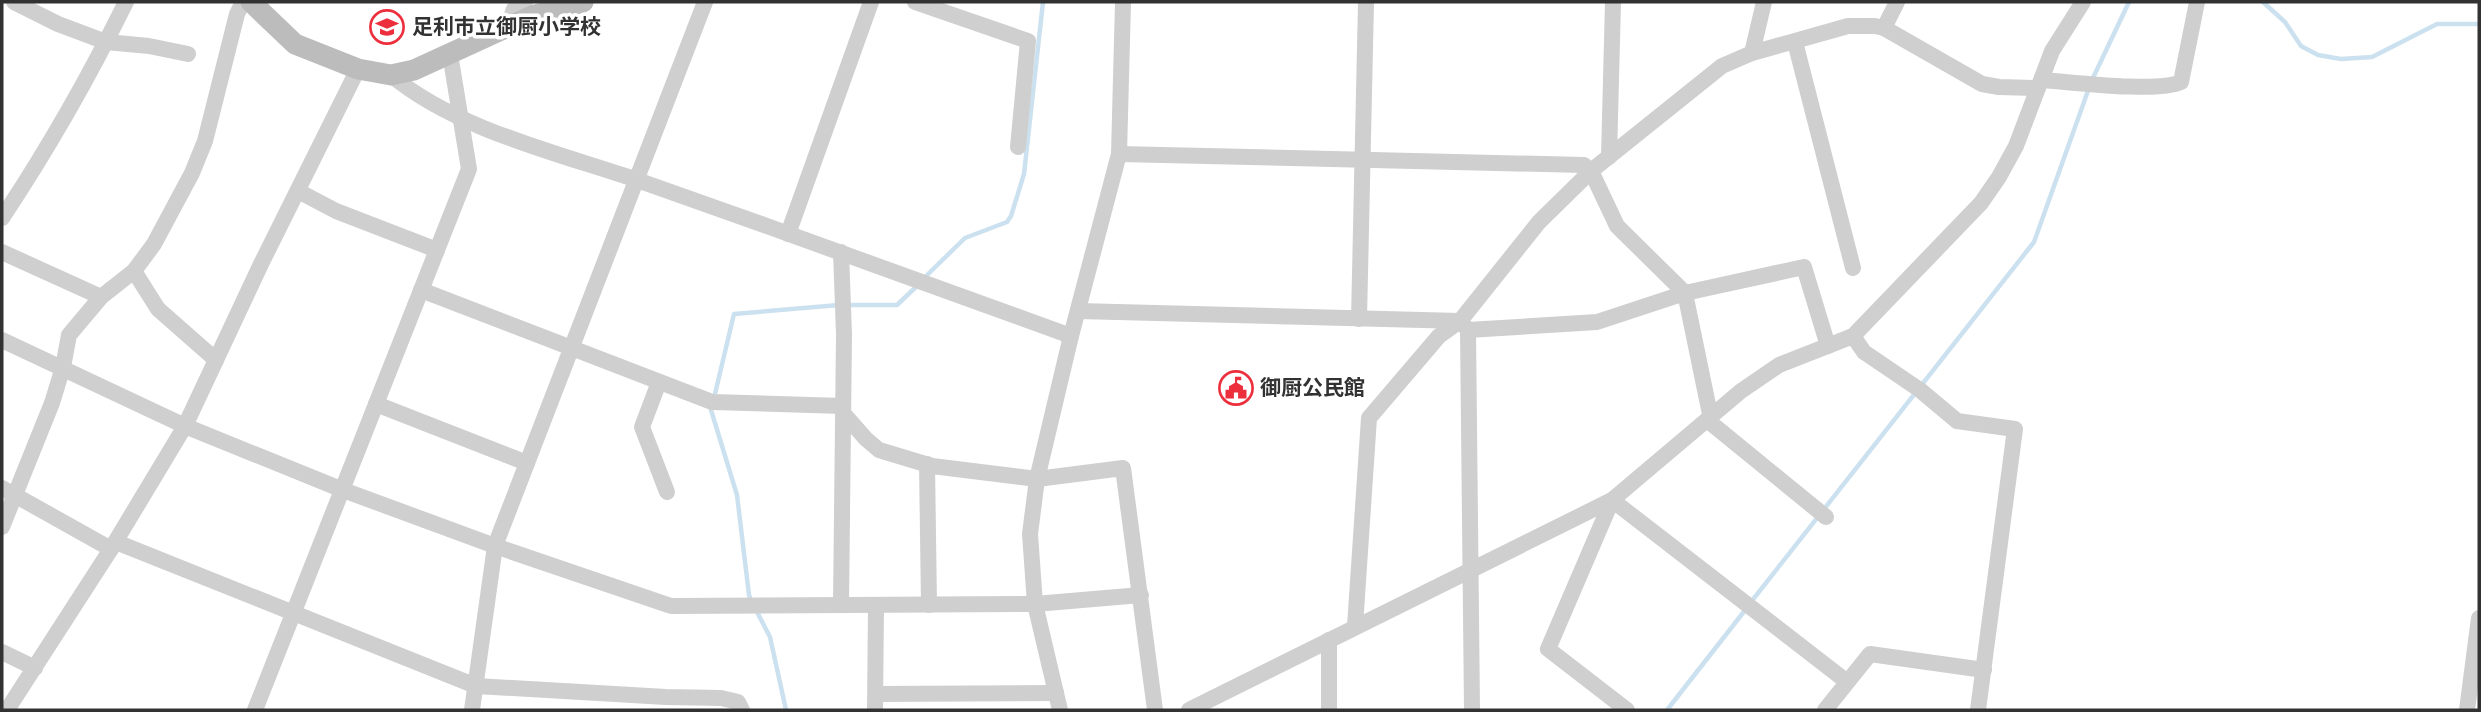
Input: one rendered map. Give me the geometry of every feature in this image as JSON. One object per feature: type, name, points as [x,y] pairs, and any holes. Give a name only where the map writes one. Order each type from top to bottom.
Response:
[{"type":"main road","points":[[251,2],[295,44],[358,69],[391,75],[414,70],[553,8],[583,2]]},
{"type":"street","points":[[14,2],[58,24],[106,42],[149,46],[188,54]]},
{"type":"street","points":[[2,218],[42,158],[126,2]]},
{"type":"street","points":[[2,527],[8,491],[52,403],[69,335],[101,297],[134,271],[154,244],[192,173],[205,141],[237,15],[243,2]]},
{"type":"street","points":[[508,26],[514,9],[525,2]]},
{"type":"street","points":[[472,710],[495,546],[705,2]]},
{"type":"street","points":[[788,234],[871,2]]},
{"type":"street","points":[[915,2],[1028,41],[1018,147]]},
{"type":"street","points":[[1060,710],[1035,604],[1030,534],[1037,479],[1119,154],[1123,2]]},
{"type":"street","points":[[1359,319],[1366,2]]},
{"type":"street","points":[[1609,157],[1613,2]]},
{"type":"street","points":[[1752,53],[1764,2]]},
{"type":"street","points":[[1884,28],[1896,2]]},
{"type":"street","points":[[1190,710],[1612,500],[1741,391],[1779,365],[1853,336],[1982,203],[2016,146],[2052,51],[2083,2]]},
{"type":"street","points":[[1355,626],[1369,418],[1439,336],[1464,326],[1539,222],[1591,171],[1722,66],[1752,53],[1848,26],[1875,26],[1884,28],[1982,84],[1999,87],[2040,84],[2173,85],[2181,82],[2197,2]]},
{"type":"street","points":[[1795,42],[1853,268]]},
{"type":"street","points":[[255,710],[469,169],[450,54]]},
{"type":"street","points":[[7,710],[113,545],[185,426],[261,264],[358,69]]},
{"type":"street","points":[[391,75],[404,86],[462,120],[1071,336]]},
{"type":"street","points":[[1119,154],[1363,162],[1584,165],[1591,171],[1616,226],[1685,293],[1712,424],[1821,514]]},
{"type":"street","points":[[298,191],[336,211],[437,250]]},
{"type":"street","points":[[2,252],[101,297]]},
{"type":"street","points":[[841,253],[844,334],[841,605]]},
{"type":"street","points":[[1078,311],[1359,319],[1464,326],[1597,322],[1685,293],[1804,267],[1828,346]]},
{"type":"street","points":[[134,271],[158,309],[216,360]]},
{"type":"street","points":[[421,290],[712,402],[843,409],[866,439],[879,450],[928,464],[1037,479],[1123,468],[1155,710]]},
{"type":"street","points":[[1464,326],[1472,710]]},
{"type":"street","points":[[1853,336],[1864,352],[1920,390],[1956,421],[2015,429],[1978,710]]},
{"type":"street","points":[[2,340],[185,426],[343,490],[495,546],[671,606],[1035,604],[1141,595]]},
{"type":"street","points":[[659,382],[642,427],[667,492]]},
{"type":"street","points":[[376,404],[527,463]]},
{"type":"street","points":[[928,464],[929,605]]},
{"type":"street","points":[[8,491],[113,545],[294,612],[476,686],[665,704],[721,698],[737,702],[742,710]]},
{"type":"street","points":[[1612,500],[1846,681]]},
{"type":"street","points":[[1612,500],[1548,649],[1627,710]]},
{"type":"street","points":[[876,605],[875,702],[1056,693]]},
{"type":"street","points":[[2467,710],[2479,618]]},
{"type":"street","points":[[1329,640],[1329,710]]},
{"type":"street","points":[[2,652],[35,668]]},
{"type":"street","points":[[1825,710],[1870,653],[1984,670]]},
{"type":"waterway","points":[[923,279],[965,238],[1007,222],[1011,216],[1024,174],[1043,2]]},
{"type":"waterway","points":[[2092,80],[2129,2]]},
{"type":"waterway","points":[[2263,2],[2285,22],[2301,46],[2318,55],[2341,59],[2372,57],[2437,24],[2479,24]]},
{"type":"waterway","points":[[1751,602],[2034,242],[2089,88]]},
{"type":"waterway","points":[[714,398],[734,314],[839,305],[897,305],[917,286]]},
{"type":"waterway","points":[[712,407],[737,495],[752,603]]},
{"type":"waterway","points":[[1667,710],[1746,609]]},
{"type":"waterway","points":[[756,610],[770,637],[786,710]]},
{"type":"place","name":"足利市立御厨小学校","points":[[387,27]]},
{"type":"place","name":"御厨公民館","points":[[1236,388]]}]
